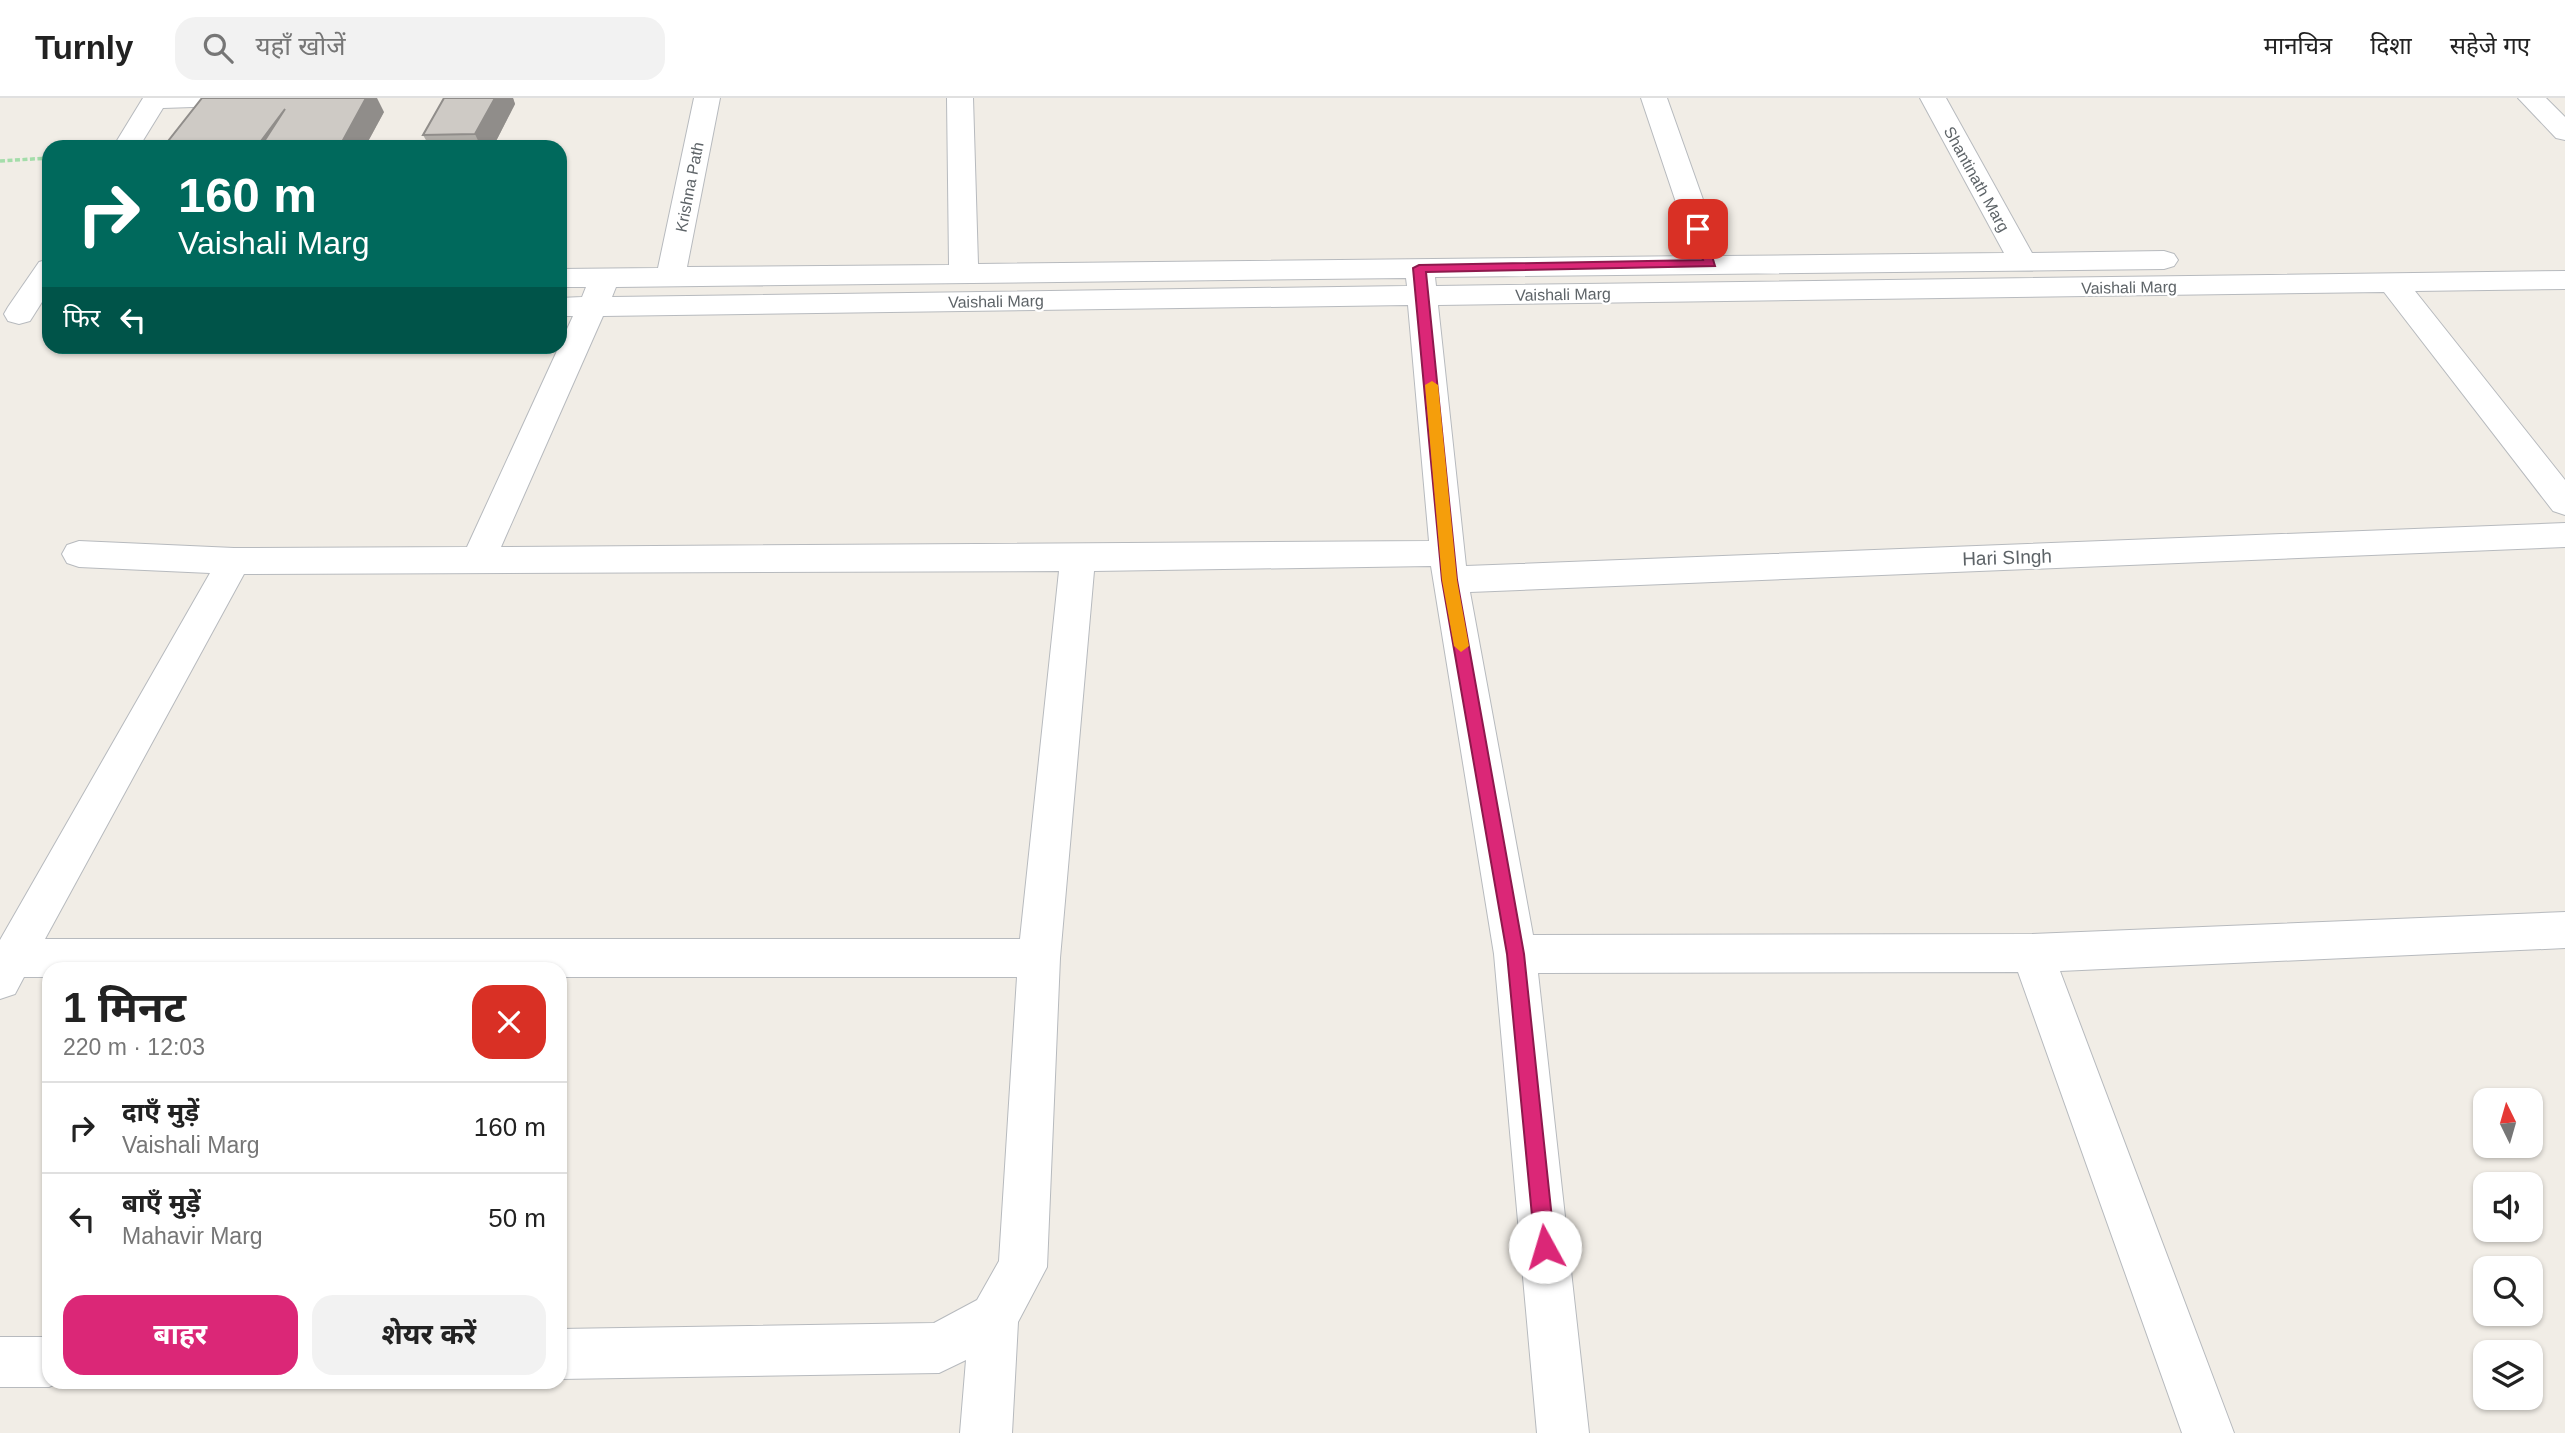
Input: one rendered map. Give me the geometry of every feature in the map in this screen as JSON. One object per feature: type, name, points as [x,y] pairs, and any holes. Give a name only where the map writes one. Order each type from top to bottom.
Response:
[{"type":"street","points":[[130,140],[156,99],[223,98]]},
{"type":"street","name":"Krishna Path","points":[[671,277],[707,98]]},
{"type":"street","points":[[960,98],[964,273]]},
{"type":"street","points":[[1654,98],[1711,264]]},
{"type":"street","name":"Shantinath Marg","points":[[1933,98],[2022,260]]},
{"type":"street","points":[[2531,98],[2565,132]]},
{"type":"street","name":"Vaishali Marg","points":[[567,304],[600,292],[671,277],[964,273],[1421,282],[1711,264],[2565,257]]},
{"type":"street","points":[[0,286],[42,279]]},
{"type":"street","name":"Vaishali Marg","points":[[567,280],[600,292],[1421,282],[2393,283],[2565,280]]},
{"type":"street","points":[[9,315],[42,282]]},
{"type":"street","points":[[1421,282],[1449,566],[1516,954],[1563,1433]]},
{"type":"street","points":[[2393,283],[2565,503]]},
{"type":"street","points":[[478,561],[600,292]]},
{"type":"street","points":[[9,315],[42,314]]},
{"type":"street","name":"Hari SIngh","points":[[79,554],[234,561],[1078,558],[1449,566],[2565,535]]},
{"type":"street","points":[[986,1433],[994,1317],[1023,1267],[1039,958],[1078,558]]},
{"type":"street","points":[[42,969],[6,969],[234,561]]},
{"type":"street","points":[[1516,954],[2032,953],[2565,930]]},
{"type":"street","points":[[2032,953],[2208,1433]]},
{"type":"street","points":[[567,963],[1039,958]]},
{"type":"street","points":[[567,1354],[939,1348],[994,1317]]},
{"type":"street","points":[[0,1362],[42,1362]]},
{"type":"path","points":[[0,162],[42,159]]},
{"type":"building","points":[[202,98],[366,98],[343,140],[265,140],[285,109],[262,140],[169,140]]},
{"type":"building","points":[[444,98],[495,98],[475,134],[423,135]]},
{"type":"slow traffic","points":[[1432,385],[1450,580],[1461,646]]},
{"type":"route","points":[[1545,1247],[1516,954],[1450,580],[1419,268],[1711,264],[1698,229]]}]
